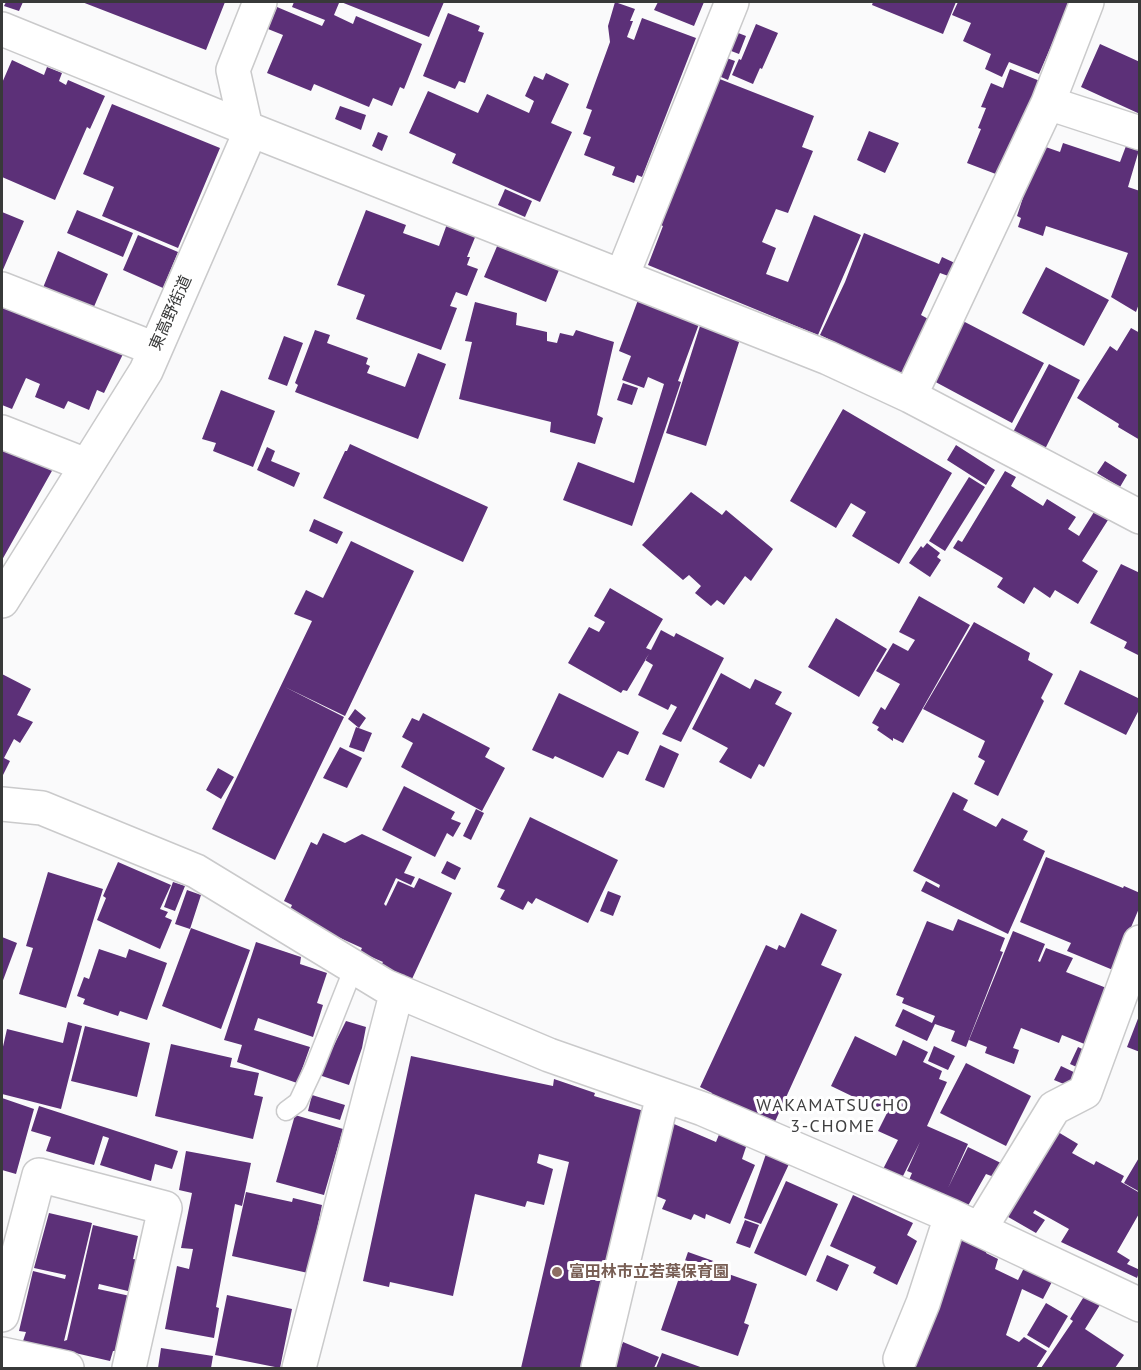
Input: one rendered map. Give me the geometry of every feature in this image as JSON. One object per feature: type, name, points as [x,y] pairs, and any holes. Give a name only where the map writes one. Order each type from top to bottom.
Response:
[{"type":"street","name":"東高野街道","points":[[2,601],[146,371],[248,137],[233,70],[260,2]]},
{"type":"street","points":[[622,276],[732,2]]},
{"type":"street","points":[[910,396],[1048,103],[1088,2]]},
{"type":"street","points":[[2,28],[246,128],[828,358],[910,396],[1140,517]]},
{"type":"street","points":[[1048,103],[1140,133]]},
{"type":"street","points":[[2,289],[155,349]]},
{"type":"street","points":[[2,432],[86,465]]},
{"type":"street","points":[[2,804],[42,808],[196,871],[385,986],[549,1055],[704,1109],[951,1216],[1140,1305]]},
{"type":"street","points":[[981,1230],[1054,1108],[1084,1092],[1140,942]]},
{"type":"street","points":[[299,1368],[397,991]]},
{"type":"street","points":[[598,1368],[663,1095]]},
{"type":"street","points":[[2,1315],[39,1176],[165,1208],[129,1368]]},
{"type":"street","points":[[900,1359],[923,1303],[951,1216]]},
{"type":"street","points":[[2,1354],[67,1368]]},
{"type":"lane","points":[[286,1112],[298,1102],[314,1068],[354,967]]},
{"type":"building","points":[[6,2],[23,2],[19,11],[4,6]]},
{"type":"building","points":[[82,2],[225,2],[206,50]]},
{"type":"building","points":[[294,2],[339,3],[334,15],[353,24],[356,16],[422,44],[404,89],[400,87],[392,106],[373,98],[369,107],[314,84],[311,91],[267,73],[283,35],[268,29],[277,7],[322,26],[325,20],[292,7]]},
{"type":"building","points":[[341,2],[444,2],[429,37]]},
{"type":"building","points":[[615,2],[635,9],[627,37],[634,40],[642,18],[696,38],[642,177],[637,175],[634,183],[612,175],[615,167],[584,155],[591,137],[583,134],[592,110],[586,108],[610,42],[608,26]]},
{"type":"building","points":[[658,2],[704,2],[694,26],[654,10]]},
{"type":"building","points":[[873,2],[956,2],[943,34],[872,5]]},
{"type":"building","points":[[958,2],[1070,2],[1039,74],[1009,62],[1002,77],[985,69],[991,54],[963,41],[971,23],[952,15]]},
{"type":"building","points":[[448,13],[480,26],[478,31],[484,33],[465,83],[459,81],[455,89],[423,76]]},
{"type":"building","points":[[756,24],[778,33],[753,84],[732,75]]},
{"type":"building","points":[[733,31],[746,36],[739,54],[726,49]]},
{"type":"building","points":[[1100,44],[1140,62],[1140,114],[1081,87]]},
{"type":"building","points":[[721,56],[735,61],[728,80],[714,74]]},
{"type":"building","points":[[12,60],[44,75],[47,67],[62,73],[59,81],[66,85],[68,80],[105,96],[90,129],[87,127],[55,200],[2,177],[2,83]]},
{"type":"building","points":[[1010,69],[1040,81],[1001,176],[967,163],[981,129],[978,128],[986,108],[981,107],[991,83],[1003,88]]},
{"type":"building","points":[[546,73],[569,84],[551,123],[572,132],[540,202],[452,163],[456,154],[409,133],[428,91],[478,113],[487,94],[529,113],[534,101],[525,96],[534,76],[543,80]]},
{"type":"building","points":[[712,76],[814,116],[802,147],[813,151],[788,213],[776,209],[762,242],[776,248],[766,274],[788,282],[814,215],[861,235],[818,335],[648,265],[663,226],[654,222]]},
{"type":"building","points":[[112,104],[220,148],[178,248],[102,216],[114,187],[83,174]]},
{"type":"building","points":[[340,106],[366,115],[361,130],[335,119]]},
{"type":"building","points":[[869,131],[899,143],[885,173],[857,160]]},
{"type":"building","points":[[378,132],[388,136],[382,151],[372,146]]},
{"type":"building","points":[[1063,143],[1120,162],[1126,146],[1139,150],[1128,187],[1140,191],[1140,301],[1136,312],[1111,297],[1128,253],[1046,226],[1043,236],[1018,227],[1021,218],[1017,216],[1040,145],[1060,152]]},
{"type":"building","points":[[505,189],[532,201],[525,217],[498,205]]},
{"type":"building","points":[[77,210],[133,233],[123,257],[67,233]]},
{"type":"building","points":[[366,210],[406,225],[403,233],[439,246],[447,224],[476,235],[467,257],[470,257],[467,265],[478,269],[467,296],[456,292],[450,306],[457,308],[441,350],[356,319],[365,295],[337,285]]},
{"type":"building","points":[[2,212],[24,221],[2,272]]},
{"type":"building","points":[[864,233],[939,264],[942,257],[957,264],[951,277],[940,273],[921,315],[932,321],[906,376],[820,335],[845,282]]},
{"type":"building","points":[[138,235],[178,252],[163,288],[123,270]]},
{"type":"building","points":[[498,244],[561,265],[546,302],[484,277]]},
{"type":"building","points":[[58,251],[108,274],[90,316],[40,295]]},
{"type":"building","points":[[1046,267],[1109,300],[1084,346],[1022,313]]},
{"type":"building","points":[[638,300],[699,324],[678,381],[681,382],[632,526],[563,500],[578,462],[634,483],[664,384],[648,377],[644,388],[622,380],[631,356],[619,351]]},
{"type":"building","points":[[475,302],[517,313],[516,325],[547,332],[547,341],[557,343],[560,333],[573,336],[576,330],[614,342],[597,415],[603,418],[595,444],[550,432],[551,422],[459,399],[472,342],[465,341]]},
{"type":"building","points":[[3,303],[124,352],[104,393],[97,390],[89,410],[68,401],[64,409],[35,397],[40,384],[26,378],[12,409],[2,405]]},
{"type":"building","points":[[961,320],[1044,363],[1012,423],[930,379]]},
{"type":"building","points":[[701,323],[741,336],[706,446],[666,433]]},
{"type":"building","points":[[1131,328],[1140,333],[1140,440],[1077,398],[1110,346],[1117,351]]},
{"type":"building","points":[[315,330],[330,335],[327,343],[368,358],[366,364],[370,366],[367,373],[405,387],[418,353],[446,364],[418,439],[295,392],[298,385],[295,383]]},
{"type":"building","points":[[284,336],[303,343],[287,386],[268,379]]},
{"type":"building","points":[[1049,364],[1080,380],[1043,453],[1012,434]]},
{"type":"building","points":[[623,383],[638,388],[632,405],[617,400]]},
{"type":"building","points":[[221,390],[275,411],[253,467],[213,451],[216,443],[202,439]]},
{"type":"building","points":[[843,409],[952,473],[899,564],[852,536],[866,512],[851,503],[836,528],[790,501]]},
{"type":"building","points":[[2,433],[53,469],[2,560]]},
{"type":"building","points":[[350,444],[488,507],[463,562],[323,498]]},
{"type":"building","points":[[956,445],[995,470],[986,485],[947,460]]},
{"type":"building","points":[[267,447],[275,451],[271,461],[300,473],[294,487],[257,470]]},
{"type":"building","points":[[1105,461],[1127,475],[1120,487],[1097,473]]},
{"type":"building","points":[[1005,471],[1016,477],[1011,486],[1043,506],[1047,499],[1076,517],[1068,529],[1079,536],[1094,512],[1108,520],[1082,561],[1098,571],[1078,604],[1055,590],[1050,598],[1034,587],[1024,604],[997,587],[1003,578],[953,548],[958,540],[962,542]]},
{"type":"building","points":[[969,477],[985,487],[945,551],[929,541]]},
{"type":"building","points":[[691,492],[722,515],[726,510],[773,549],[751,581],[745,576],[724,605],[717,600],[711,606],[695,593],[701,586],[689,575],[683,580],[642,545]]},
{"type":"building","points":[[314,519],[343,532],[337,544],[309,531]]},
{"type":"building","points":[[351,541],[414,571],[345,716],[285,687],[344,717],[275,860],[212,829],[312,621],[294,614],[306,590],[323,598]]},
{"type":"building","points":[[927,543],[940,553],[937,557],[941,560],[930,577],[909,563],[921,546],[923,548]]},
{"type":"building","points":[[1121,564],[1140,573],[1140,656],[1124,648],[1127,642],[1090,623]]},
{"type":"building","points":[[610,588],[663,619],[646,648],[651,650],[661,630],[674,637],[676,633],[724,658],[681,742],[662,734],[677,707],[671,704],[668,710],[638,695],[653,665],[645,660],[627,691],[623,690],[621,693],[568,663],[589,627],[599,632],[605,622],[594,616]]},
{"type":"building","points":[[919,596],[970,625],[903,743],[893,738],[893,741],[877,730],[879,727],[872,723],[881,707],[885,710],[900,684],[876,671],[893,643],[908,651],[915,640],[899,632]]},
{"type":"building","points":[[836,618],[887,649],[859,697],[808,667]]},
{"type":"building","points":[[974,622],[1030,653],[1028,660],[1053,674],[1041,698],[1044,701],[998,796],[974,784],[985,761],[978,757],[985,741],[923,709]]},
{"type":"building","points":[[1080,670],[1140,699],[1140,708],[1126,735],[1064,704]]},
{"type":"building","points":[[721,673],[750,689],[755,679],[782,692],[775,704],[792,713],[764,767],[759,764],[751,779],[719,762],[728,748],[692,729]]},
{"type":"building","points":[[2,674],[31,689],[17,715],[33,722],[20,743],[14,739],[4,758],[10,761],[2,777]]},
{"type":"building","points":[[559,693],[639,732],[628,755],[618,751],[603,778],[555,756],[553,759],[532,750]]},
{"type":"building","points":[[355,709],[366,718],[359,728],[348,719]]},
{"type":"building","points":[[423,713],[490,748],[485,757],[505,768],[482,811],[401,767],[413,743],[402,737],[412,718],[419,721]]},
{"type":"building","points":[[356,727],[372,733],[364,752],[349,747]]},
{"type":"building","points":[[660,745],[679,754],[664,788],[645,780]]},
{"type":"building","points":[[340,747],[362,758],[347,788],[323,778]]},
{"type":"building","points":[[218,768],[234,777],[221,799],[206,790]]},
{"type":"building","points":[[404,786],[455,812],[451,819],[461,823],[453,837],[447,833],[435,857],[382,830]]},
{"type":"building","points":[[953,792],[968,800],[963,810],[996,827],[1002,818],[1028,831],[1023,840],[1045,851],[1008,934],[921,891],[926,881],[939,888],[940,885],[913,871]]},
{"type":"building","points":[[476,809],[484,813],[471,840],[463,836]]},
{"type":"building","points":[[530,817],[618,860],[588,923],[536,898],[532,904],[528,901],[523,910],[500,899],[505,890],[497,887]]},
{"type":"building","points":[[323,833],[345,843],[362,834],[412,857],[404,873],[415,877],[411,885],[396,878],[384,904],[386,906],[398,881],[414,888],[419,878],[452,893],[412,979],[381,965],[383,962],[360,952],[362,948],[288,914],[292,905],[284,901],[311,842],[317,845]]},
{"type":"building","points":[[1046,857],[1140,893],[1140,906],[1113,970],[1067,951],[1071,943],[1020,922]]},
{"type":"building","points":[[447,861],[461,868],[455,880],[441,873]]},
{"type":"building","points":[[118,862],[171,885],[160,909],[168,912],[165,917],[172,920],[160,949],[97,920],[106,898],[103,896]]},
{"type":"building","points":[[48,872],[103,889],[66,1008],[19,994],[33,948],[26,946]]},
{"type":"building","points":[[173,882],[185,886],[175,911],[164,907]]},
{"type":"building","points":[[187,890],[201,895],[190,929],[175,924]]},
{"type":"building","points":[[608,891],[621,896],[613,916],[600,911]]},
{"type":"building","points":[[801,913],[837,930],[821,965],[842,974],[773,1126],[710,1098],[712,1093],[700,1087],[766,945],[777,950],[779,945],[785,948]]},
{"type":"building","points":[[958,919],[1005,938],[1000,951],[1003,952],[966,1047],[951,1041],[955,1031],[935,1024],[927,1041],[895,1026],[903,1009],[932,1023],[935,1016],[902,1003],[904,998],[896,995],[927,921],[953,931]]},
{"type":"building","points":[[191,928],[250,950],[221,1029],[162,1006]]},
{"type":"building","points":[[1013,931],[1045,944],[1038,961],[1040,962],[1046,948],[1073,958],[1066,972],[1114,991],[1092,1047],[1062,1035],[1059,1043],[1021,1028],[1013,1048],[1019,1050],[1014,1064],[985,1053],[987,1047],[969,1040]]},
{"type":"building","points":[[2,937],[17,943],[2,983]]},
{"type":"building","points":[[256,942],[301,957],[300,964],[327,973],[317,1003],[323,1005],[313,1037],[258,1018],[254,1030],[310,1047],[297,1083],[237,1062],[242,1045],[224,1040]]},
{"type":"building","points":[[99,949],[126,958],[129,949],[167,963],[147,1020],[120,1011],[118,1016],[83,1004],[85,999],[77,996],[84,977],[89,979]]},
{"type":"building","points":[[1140,1016],[1140,1052],[1127,1047]]},
{"type":"building","points":[[346,1021],[366,1027],[362,1048],[349,1085],[319,1075]]},
{"type":"building","points":[[68,1022],[82,1026],[61,1109],[2,1094],[2,1051],[7,1029],[63,1043]]},
{"type":"building","points":[[85,1026],[150,1043],[137,1097],[71,1081]]},
{"type":"building","points":[[855,1036],[896,1056],[903,1040],[928,1052],[923,1062],[942,1071],[939,1079],[947,1082],[927,1126],[968,1144],[948,1188],[968,1147],[1005,1165],[994,1177],[986,1174],[965,1211],[906,1187],[912,1173],[907,1171],[920,1142],[900,1182],[881,1173],[898,1140],[878,1131],[887,1113],[831,1086]]},
{"type":"building","points":[[171,1044],[232,1058],[230,1067],[259,1073],[254,1095],[263,1097],[253,1139],[155,1116]]},
{"type":"building","points":[[934,1046],[955,1056],[948,1070],[928,1061]]},
{"type":"building","points":[[1078,1047],[1091,1053],[1083,1070],[1070,1064]]},
{"type":"building","points":[[411,1056],[553,1086],[554,1079],[595,1093],[594,1096],[644,1111],[590,1368],[521,1368],[569,1162],[539,1154],[537,1163],[553,1169],[544,1205],[527,1201],[525,1207],[475,1194],[453,1296],[390,1282],[389,1287],[363,1281]]},
{"type":"building","points":[[966,1063],[1031,1096],[1006,1146],[940,1113]]},
{"type":"building","points":[[1061,1066],[1082,1076],[1076,1089],[1054,1080]]},
{"type":"building","points":[[312,1095],[345,1105],[340,1120],[308,1111]]},
{"type":"building","points":[[2,1098],[34,1109],[16,1174],[2,1170]]},
{"type":"building","points":[[39,1106],[178,1151],[172,1169],[155,1164],[151,1181],[100,1165],[109,1138],[103,1136],[94,1165],[46,1151],[51,1137],[31,1131]]},
{"type":"building","points":[[295,1115],[343,1129],[324,1195],[276,1182]]},
{"type":"building","points":[[674,1124],[716,1142],[720,1132],[747,1144],[742,1159],[755,1165],[730,1224],[706,1214],[705,1219],[694,1214],[691,1220],[662,1209],[666,1200],[654,1195],[661,1175],[657,1174]]},
{"type":"building","points":[[1058,1132],[1078,1144],[1072,1153],[1094,1165],[1096,1161],[1124,1176],[1121,1182],[1140,1193],[1140,1212],[1117,1252],[1130,1260],[1127,1264],[1140,1270],[1137,1278],[1061,1242],[1069,1229],[1035,1210],[1033,1213],[1045,1220],[1036,1233],[1003,1214]]},
{"type":"building","points":[[186,1151],[251,1163],[242,1206],[235,1204],[216,1307],[219,1308],[214,1338],[165,1329],[177,1266],[189,1269],[193,1249],[181,1248],[192,1193],[179,1190]]},
{"type":"building","points":[[766,1154],[789,1164],[761,1224],[744,1218]]},
{"type":"building","points":[[1140,1156],[1140,1192],[1124,1183]]},
{"type":"building","points":[[786,1181],[838,1204],[806,1276],[754,1253]]},
{"type":"building","points":[[246,1192],[292,1202],[293,1198],[322,1205],[308,1273],[232,1256]]},
{"type":"building","points":[[853,1195],[913,1223],[907,1235],[917,1241],[897,1285],[873,1273],[876,1267],[830,1246]]},
{"type":"building","points":[[49,1213],[92,1223],[64,1341],[67,1340],[93,1225],[138,1236],[133,1259],[140,1260],[132,1292],[99,1284],[98,1289],[130,1296],[117,1351],[113,1351],[110,1361],[23,1341],[26,1332],[19,1331],[33,1271],[65,1279],[66,1275],[34,1268]]},
{"type":"building","points":[[745,1220],[759,1225],[750,1248],[736,1243]]},
{"type":"building","points":[[955,1236],[987,1247],[986,1253],[998,1259],[995,1269],[1018,1280],[1027,1262],[1055,1276],[1043,1299],[1022,1289],[1006,1335],[1019,1342],[1024,1337],[1047,1351],[1036,1368],[911,1368]]},
{"type":"building","points":[[688,1252],[719,1263],[717,1270],[757,1284],[744,1323],[749,1325],[738,1356],[661,1330]]},
{"type":"building","points":[[827,1255],[849,1265],[837,1291],[816,1281]]},
{"type":"building","points":[[1088,1290],[1103,1300],[1085,1329],[1124,1355],[1115,1368],[1041,1368],[1073,1321],[1070,1319]]},
{"type":"building","points":[[227,1295],[292,1309],[280,1368],[215,1355]]},
{"type":"building","points":[[1046,1303],[1068,1316],[1049,1348],[1027,1335]]},
{"type":"building","points":[[623,1342],[659,1357],[654,1368],[613,1368]]},
{"type":"building","points":[[161,1348],[213,1356],[211,1368],[158,1368]]},
{"type":"building","points":[[662,1353],[703,1368],[656,1368]]},
{"type":"place","name":"富田林市立若葉保育園","points":[[557,1272]]},
{"type":"district","name":"WAKAMATSUCHO 3-CHOME","points":[[833,1116]]}]
